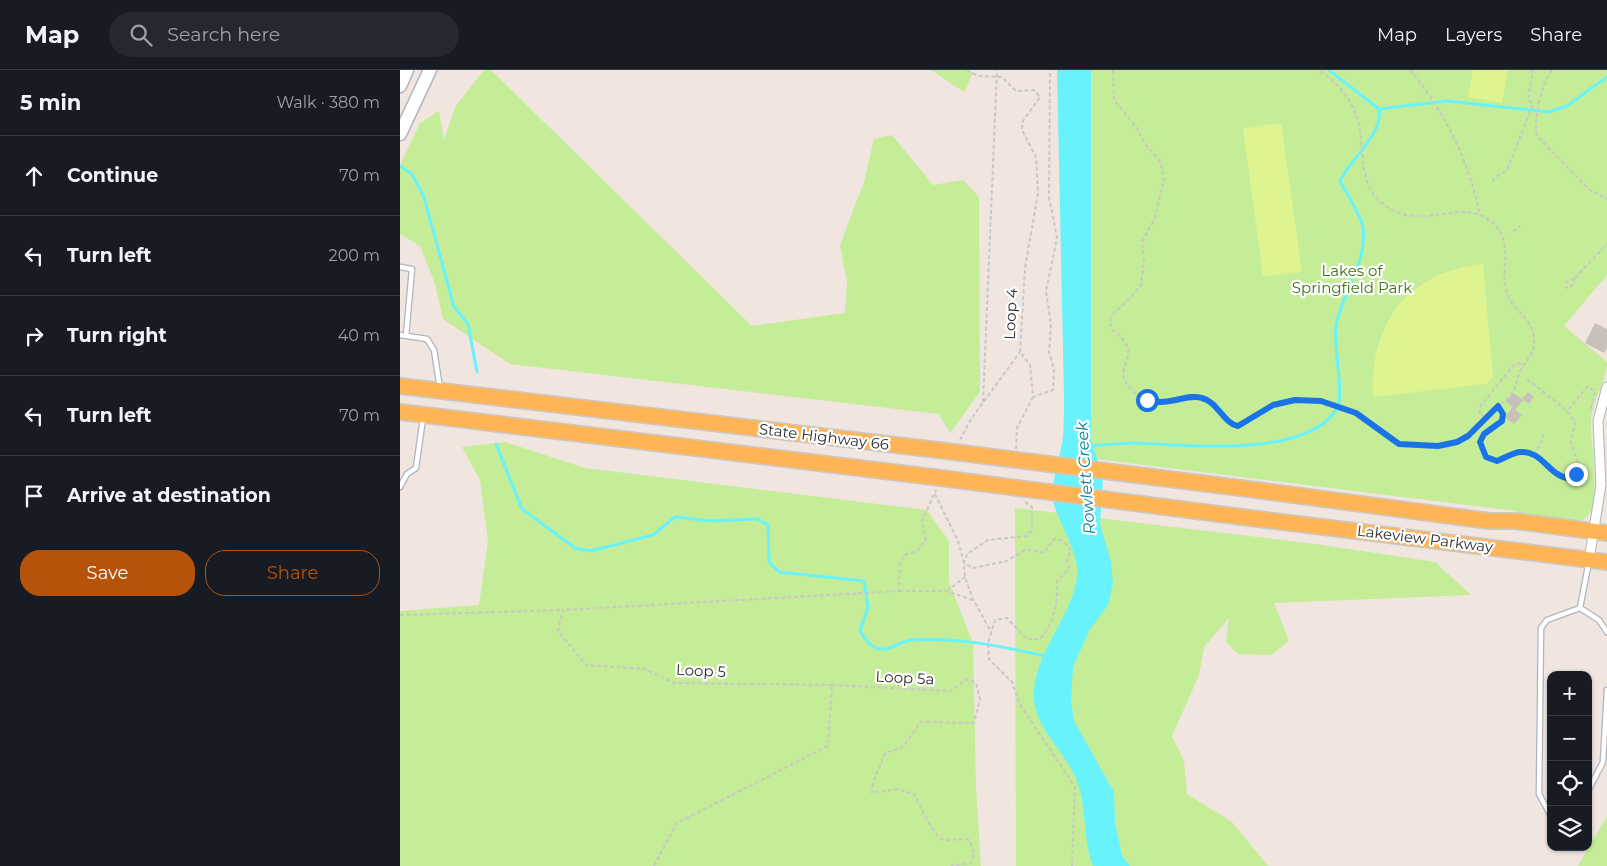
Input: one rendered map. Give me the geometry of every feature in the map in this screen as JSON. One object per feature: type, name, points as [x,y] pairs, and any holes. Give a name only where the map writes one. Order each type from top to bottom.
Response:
[{"type":"main road","points":[[400,85],[408,70]]},
{"type":"main road","points":[[400,134],[430,70]]},
{"type":"main road","name":"State Highway 66","points":[[400,386],[1248,489]]},
{"type":"main road","name":"State Highway 66","points":[[400,412],[1242,517]]},
{"type":"main road","name":"Lakeview Parkway","points":[[1248,489],[1489,521],[1515,521],[1600,532]]},
{"type":"main road","name":"Lakeview Parkway","points":[[1242,517],[1607,562]]},
{"type":"street","points":[[1589,560],[1600,532],[1602,478],[1599,414],[1607,387]]},
{"type":"lane","points":[[400,267],[412,268],[406,336]]},
{"type":"lane","points":[[400,335],[427,339],[434,350],[441,391]]},
{"type":"lane","points":[[400,488],[407,474],[416,468],[424,415]]},
{"type":"lane","points":[[1580,608],[1589,560]]},
{"type":"lane","points":[[1580,608],[1599,620],[1607,632]]},
{"type":"lane","points":[[1547,809],[1539,794],[1541,628],[1547,620],[1580,608]]},
{"type":"lane","points":[[1592,784],[1604,762],[1607,690]]},
{"type":"path","name":"Loop 4","points":[[967,70],[978,76],[1002,77],[1016,91],[1034,90],[1040,97],[1023,121],[1022,130],[1036,157],[1038,193],[1025,268],[1020,352],[1030,365],[1033,397]]},
{"type":"path","points":[[983,402],[997,70]]},
{"type":"path","points":[[1016,455],[1017,428],[1033,397],[1054,390],[1054,370],[1049,352],[1051,326],[1046,291],[1057,238],[1049,197],[1050,70]]},
{"type":"path","points":[[1113,70],[1114,100],[1139,130],[1147,147],[1160,161],[1164,171],[1155,218],[1142,242],[1144,261],[1140,285],[1133,295],[1116,310],[1110,320],[1111,328],[1122,338],[1128,347],[1128,357],[1123,375],[1130,390],[1156,402],[1177,401],[1193,397],[1202,398],[1218,408],[1231,424],[1238,426],[1273,405],[1295,400],[1321,401],[1356,413],[1394,441],[1411,446],[1438,446],[1457,442],[1473,432],[1514,390],[1523,366],[1533,350],[1533,333],[1529,322],[1510,301],[1506,292],[1504,282],[1507,253],[1503,236],[1492,223],[1480,215],[1460,211],[1416,217],[1392,210],[1379,200],[1371,190],[1364,175],[1359,126],[1354,110],[1342,90],[1318,70]]},
{"type":"path","points":[[1410,70],[1434,102],[1464,159],[1480,215]]},
{"type":"path","points":[[1494,181],[1493,178],[1507,170],[1533,105],[1528,99],[1533,70]]},
{"type":"path","points":[[1552,70],[1547,78],[1537,113],[1535,129],[1538,136],[1590,190],[1607,199]]},
{"type":"path","points":[[1513,231],[1520,226]]},
{"type":"path","points":[[1575,278],[1566,282],[1566,288],[1572,286],[1575,278],[1607,244]]},
{"type":"path","points":[[1485,418],[1480,413],[1479,408],[1513,366],[1519,363],[1523,366]]},
{"type":"path","points":[[1498,406],[1503,414],[1502,421],[1482,436],[1480,442],[1483,454],[1494,461],[1520,452],[1534,455],[1562,476],[1568,478],[1576,474],[1578,463],[1571,443],[1575,422],[1567,411],[1527,379]]},
{"type":"path","points":[[1567,411],[1589,387],[1595,391],[1589,419]]},
{"type":"path","points":[[1534,455],[1543,439],[1543,433]]},
{"type":"path","points":[[935,493],[958,542],[964,563],[965,577],[991,632]]},
{"type":"path","points":[[964,563],[967,554],[988,540],[1027,536],[1032,530],[1032,507],[1018,497]]},
{"type":"path","points":[[964,563],[973,568],[1008,561],[1026,550],[1044,553],[1054,540],[1063,541],[1071,550],[1067,560],[1069,569],[1057,581],[1058,601],[1047,631],[1040,640],[1027,639],[1007,618],[995,620],[988,643],[989,659],[1012,682],[1019,703],[1075,787],[1072,866]]},
{"type":"path","points":[[947,591],[965,577]]},
{"type":"path","points":[[899,591],[947,591],[975,601]]},
{"type":"path","points":[[400,615],[564,610],[881,592]]},
{"type":"path","name":"Loop 5","points":[[564,610],[558,631],[586,666],[645,669],[674,684],[832,685]]},
{"type":"path","name":"Loop 5a","points":[[832,685],[950,691],[968,679],[976,683],[980,699],[974,723],[921,722],[903,748],[885,753],[880,769],[873,777],[872,793],[897,789],[914,794],[937,837],[946,840],[960,837],[969,840],[974,853],[971,863],[951,866]]},
{"type":"path","points":[[654,866],[677,822],[828,746],[832,685]]},
{"type":"green space","points":[[484,70],[491,70],[752,326],[845,313],[847,283],[840,245],[864,182],[874,139],[892,135],[933,185],[963,180],[979,197],[980,392],[950,433],[939,414],[510,364],[443,319],[435,284],[420,246],[400,234],[400,165],[420,123],[439,111],[444,140],[455,107]]},
{"type":"green space","points":[[931,70],[968,70],[973,73],[964,92]]},
{"type":"green space","name":"Lakes of Springfield Park","points":[[1091,70],[1607,70],[1607,275],[1564,326],[1607,362],[1591,423],[1594,492],[1588,516],[1575,522],[1560,521],[1519,514],[1516,511],[1096,459],[1091,439]]},
{"type":"green space","points":[[1473,70],[1508,70],[1502,103],[1468,97]]},
{"type":"green space","points":[[1281,123],[1302,272],[1263,277],[1243,128]]},
{"type":"green space","points":[[1483,264],[1493,377],[1487,384],[1373,397],[1374,370],[1378,346],[1386,325],[1398,306],[1414,290],[1433,278],[1456,269]]},
{"type":"green space","points":[[505,442],[585,468],[927,510],[949,541],[949,582],[973,644],[976,786],[981,866],[400,866],[400,611],[479,605],[488,541],[480,480],[462,447]]},
{"type":"green space","points":[[1015,508],[1315,544],[1435,562],[1471,595],[1274,603],[1289,641],[1271,655],[1238,654],[1226,642],[1229,618],[1204,647],[1199,675],[1172,736],[1184,761],[1187,794],[1232,822],[1268,866],[1016,866]]},
{"type":"green space","points":[[1607,816],[1607,866],[1578,866],[1587,851],[1592,851],[1592,842]]},
{"type":"water","name":"Rowlett Creek","points":[[1057,70],[1091,70],[1091,439],[1103,478],[1100,524],[1111,562],[1113,583],[1108,605],[1089,631],[1073,667],[1071,702],[1074,721],[1114,792],[1115,822],[1122,856],[1130,866],[1093,866],[1078,784],[1065,759],[1041,724],[1036,711],[1034,697],[1035,682],[1039,668],[1069,604],[1077,577],[1077,567],[1072,548],[1056,510],[1052,495],[1063,437],[1064,411]]},
{"type":"building","points":[[1595,323],[1607,329],[1607,347],[1604,353],[1585,343]]},
{"type":"building","points":[[1528,392],[1534,397],[1529,404],[1522,399]]},
{"type":"building","points":[[1513,393],[1523,400],[1515,410],[1522,415],[1514,424],[1505,417],[1513,407],[1506,402]]},
{"type":"waterway","name":"Rowlett Creek","points":[[1090,446],[1135,443],[1215,446],[1276,442],[1303,434],[1324,423],[1338,406],[1340,391],[1336,326],[1343,302],[1358,266],[1363,241],[1363,228],[1359,217],[1340,181],[1376,128],[1379,109],[1329,70]]},
{"type":"waterway","points":[[1379,109],[1447,101],[1549,112],[1567,106],[1607,77]]},
{"type":"waterway","points":[[400,166],[412,174],[424,197],[454,307],[468,324],[477,372]]},
{"type":"waterway","points":[[496,444],[522,509],[575,548],[591,551],[653,535],[675,517],[711,521],[757,519],[768,525],[769,562],[779,572],[864,581],[868,607],[860,631],[868,642],[876,648],[887,649],[903,642],[929,639],[962,641],[1044,656]]},
{"type":"route","points":[[1147,400],[1163,403],[1193,397],[1206,399],[1218,408],[1228,422],[1238,426],[1273,405],[1295,400],[1321,401],[1335,404],[1356,413],[1394,441],[1411,446],[1438,446],[1457,442],[1473,432],[1498,406],[1503,414],[1501,424],[1486,432],[1480,442],[1480,448],[1486,457],[1497,461],[1517,453],[1530,453],[1547,463],[1562,476],[1568,478],[1576,474]]}]
